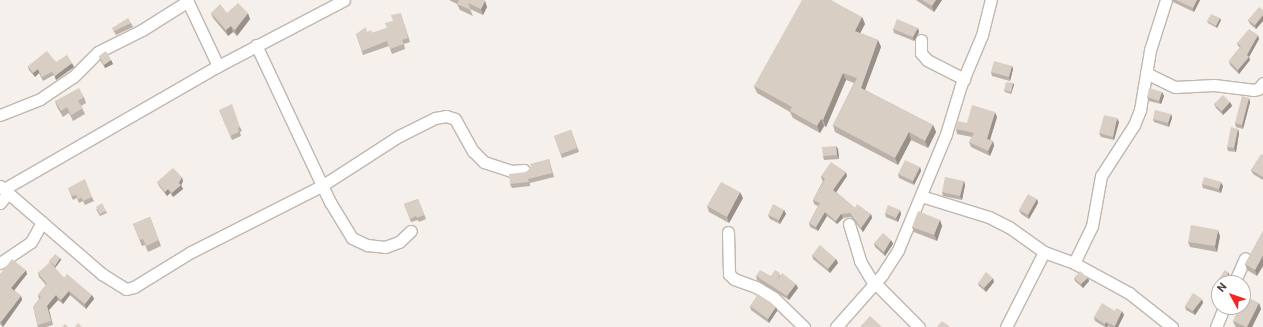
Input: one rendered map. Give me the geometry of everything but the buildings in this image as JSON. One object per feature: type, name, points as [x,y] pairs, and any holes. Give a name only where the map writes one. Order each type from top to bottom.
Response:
[{"type":"street","points":[[0,115],[40,99],[73,77],[98,52],[142,30],[188,0],[218,66]]},
{"type":"street","points":[[0,204],[4,189],[218,66],[344,0]]},
{"type":"street","points":[[836,327],[874,283],[898,250],[946,134],[964,79],[982,35],[991,0]]},
{"type":"street","points":[[1074,263],[1092,226],[1101,176],[1134,125],[1140,110],[1150,50],[1166,0]]},
{"type":"street","points":[[921,40],[921,53],[927,60],[964,79]]},
{"type":"street","points":[[256,45],[338,219],[352,238],[367,245],[385,247],[399,242],[412,230]]},
{"type":"street","points":[[1146,73],[1175,87],[1214,85],[1253,90],[1258,89],[1263,83]]},
{"type":"street","points":[[4,189],[102,274],[126,289],[134,287],[192,252],[323,185],[399,136],[435,118],[446,116],[458,124],[468,144],[484,162],[511,171],[524,170]]},
{"type":"street","points":[[921,196],[989,217],[1016,231],[1044,252],[1074,263],[1129,293],[1172,327]]},
{"type":"street","points":[[31,242],[42,222]]},
{"type":"street","points":[[849,224],[857,254],[874,283],[919,327]]},
{"type":"street","points":[[728,232],[729,274],[734,279],[756,287],[774,298],[804,327]]},
{"type":"street","points":[[0,263],[31,242],[57,235]]},
{"type":"street","points":[[1006,327],[1044,252]]},
{"type":"street","points":[[1238,275],[1245,258]]},
{"type":"street","points":[[1216,327],[1221,315]]}]
